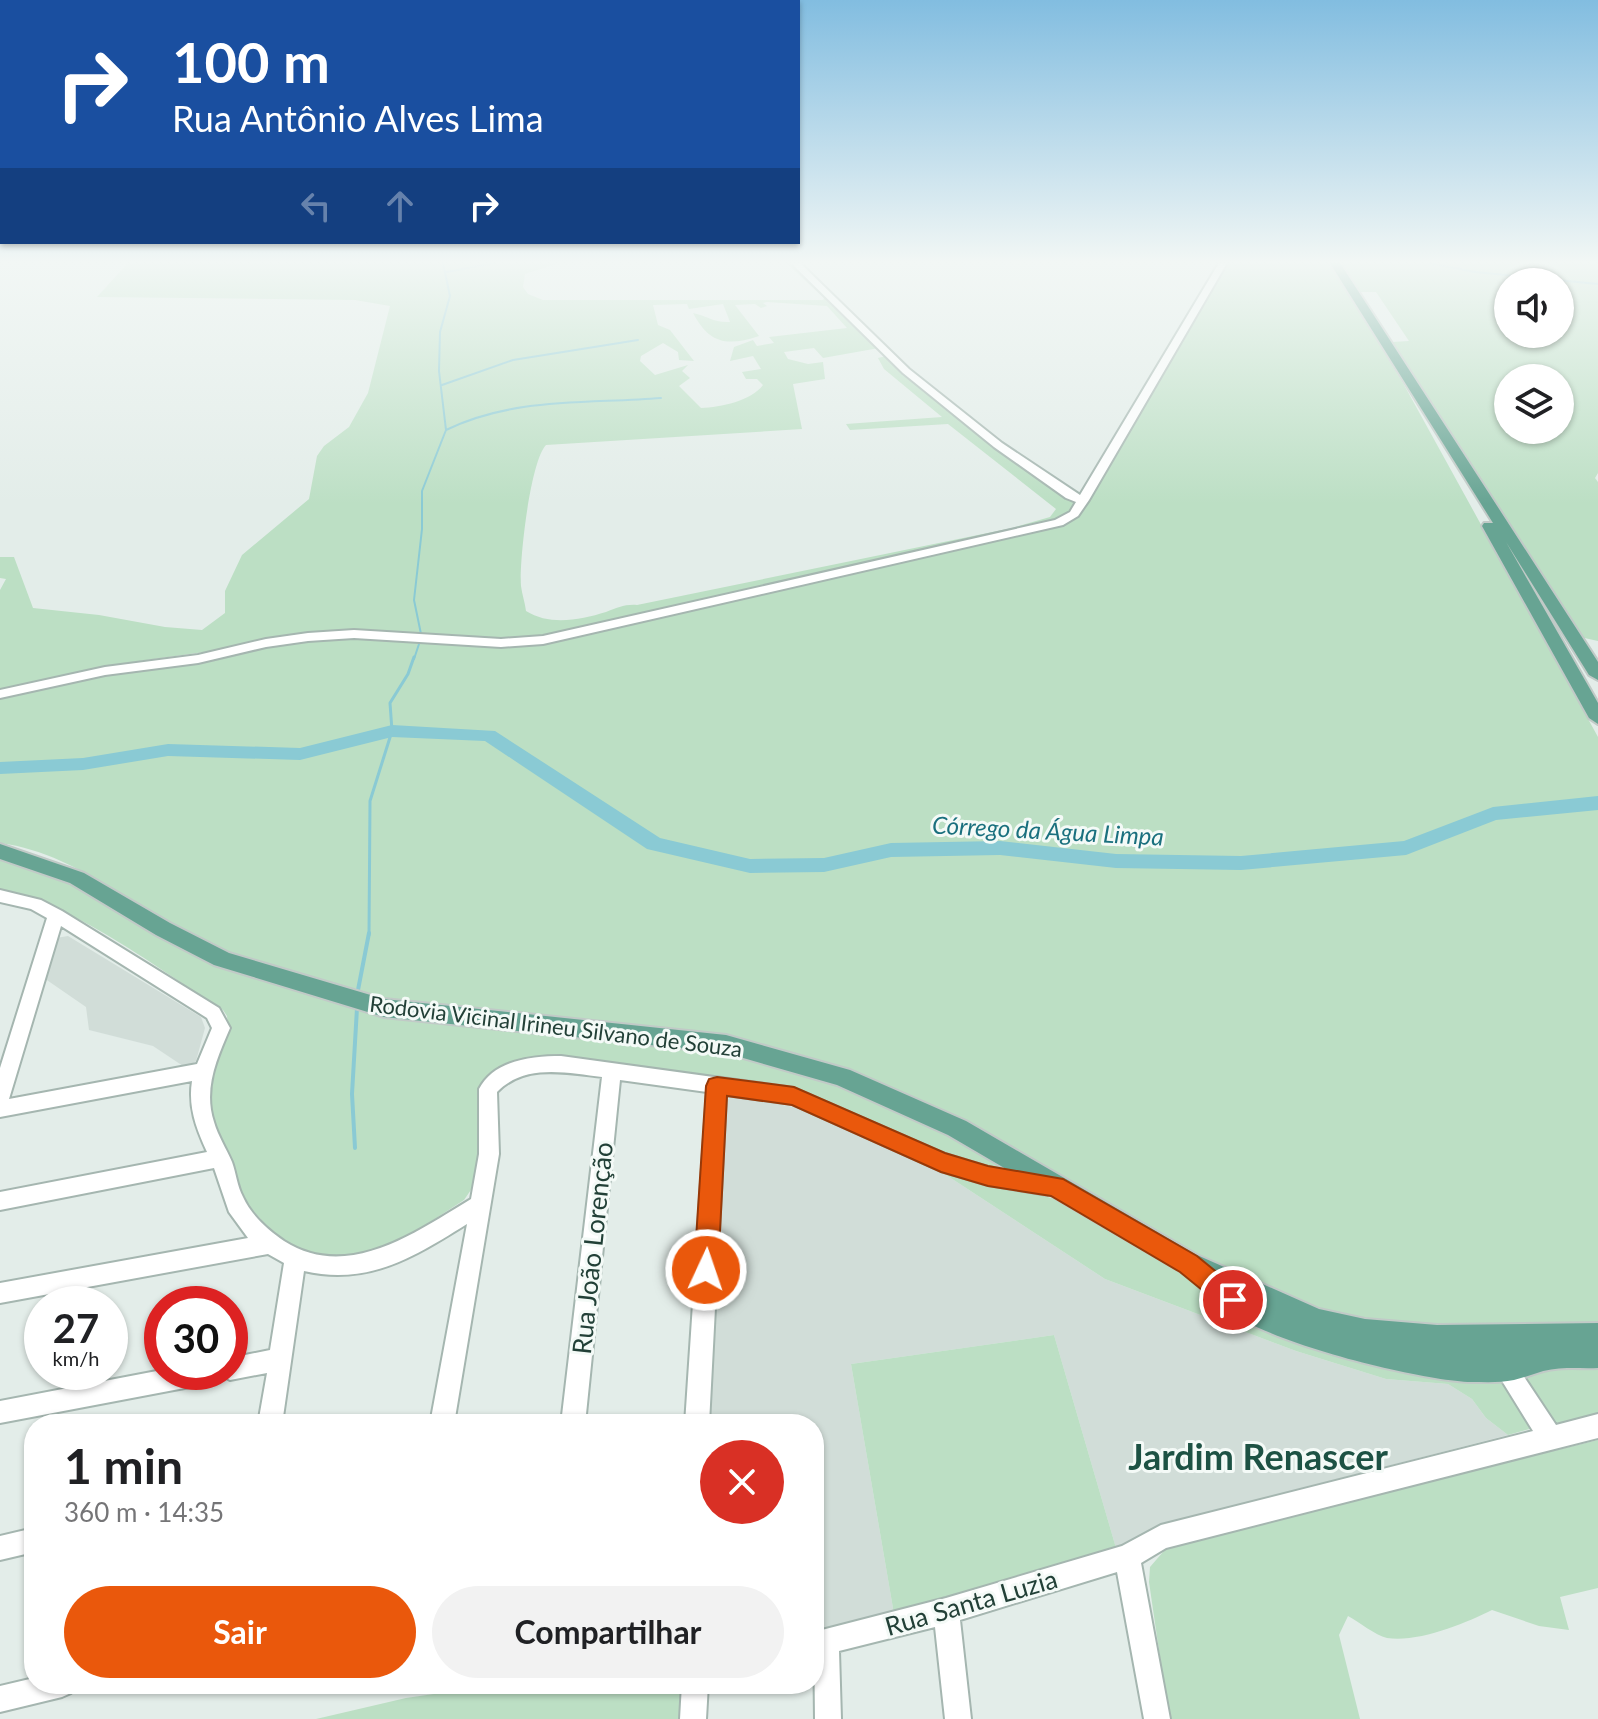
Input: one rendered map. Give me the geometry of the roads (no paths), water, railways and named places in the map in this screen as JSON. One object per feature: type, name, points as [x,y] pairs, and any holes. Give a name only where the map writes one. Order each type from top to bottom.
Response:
[{"type":"main road","points":[[1386,343],[1598,675]]},
{"type":"main road","points":[[1400,365],[1406,383],[1598,718]]},
{"type":"main road","name":"Rodovia Vicinal Irineu Silvano de Souza","points":[[0,851],[77,878],[163,929],[222,959],[384,1008],[711,1042],[802,1063],[842,1077],[957,1128],[1188,1264],[1233,1300],[1271,1317],[1370,1351],[1440,1352],[1509,1366],[1554,1355],[1598,1354]]},
{"type":"main road","name":"Rodovia Vicinal Irineu Silvano de Souza","points":[[1440,1352],[1500,1338],[1598,1337]]},
{"type":"main road","points":[[1500,1338],[1511,1351],[1509,1366]]},
{"type":"street","points":[[879,343],[906,371],[998,445],[1070,496],[1083,500]]},
{"type":"street","points":[[0,694],[105,671],[198,659],[308,637],[367,635],[501,643],[543,640],[1036,531],[1067,518],[1083,500],[1176,343]]},
{"type":"street","points":[[0,896],[35,904],[56,915],[213,1013],[221,1028],[202,1071],[198,1100],[236,1205],[267,1244],[295,1259],[325,1266],[345,1266],[392,1255],[478,1206]]},
{"type":"street","points":[[0,1099],[56,915]]},
{"type":"street","points":[[444,1414],[489,1154],[488,1089],[506,1072],[530,1064],[561,1064],[794,1096],[941,1162],[988,1176],[1055,1187]]},
{"type":"street","points":[[0,1109],[202,1071]]},
{"type":"street","name":"Rua João Lorenção","points":[[574,1414],[612,1072]]},
{"type":"street","points":[[698,1414],[717,1086]]},
{"type":"street","points":[[0,1201],[220,1158]]},
{"type":"street","points":[[0,1293],[267,1244]]},
{"type":"street","points":[[271,1414],[295,1259]]},
{"type":"street","points":[[248,1365],[279,1359]]},
{"type":"street","points":[[1509,1366],[1551,1438]]},
{"type":"street","points":[[0,1412],[144,1385]]},
{"type":"street","name":"Rua Santa Luzia","points":[[824,1643],[946,1611],[1127,1557],[1161,1537],[1598,1426]]},
{"type":"street","points":[[0,1548],[24,1542]]},
{"type":"street","points":[[1127,1557],[1157,1719]]},
{"type":"street","points":[[946,1611],[958,1719]]},
{"type":"street","points":[[824,1682],[828,1719]]},
{"type":"street","points":[[0,1699],[24,1693]]},
{"type":"street","points":[[693,1719],[694,1694]]},
{"type":"waterway","points":[[440,343],[439,371],[446,430]]},
{"type":"waterway","points":[[442,385],[513,360],[618,343]]},
{"type":"waterway","points":[[446,430],[472,419],[524,407],[661,398]]},
{"type":"waterway","points":[[421,634],[414,600],[422,529],[422,491],[446,430]]},
{"type":"waterway","points":[[414,659],[420,641]]},
{"type":"waterway","points":[[369,935],[370,801],[392,731],[390,703],[408,674],[414,657]]},
{"type":"waterway","name":"Córrego da Água Limpa","points":[[0,768],[83,764],[168,750],[300,754],[392,731],[489,735],[654,844],[750,866],[824,865],[891,850],[1000,848],[1116,861],[1241,863],[1406,848],[1493,814],[1598,803]]},
{"type":"waterway","points":[[358,990],[369,933]]},
{"type":"waterway","points":[[355,1148],[352,1094],[357,1008]]},
{"type":"district","name":"Jardim Renascer","points":[[1258,1456]]}]
